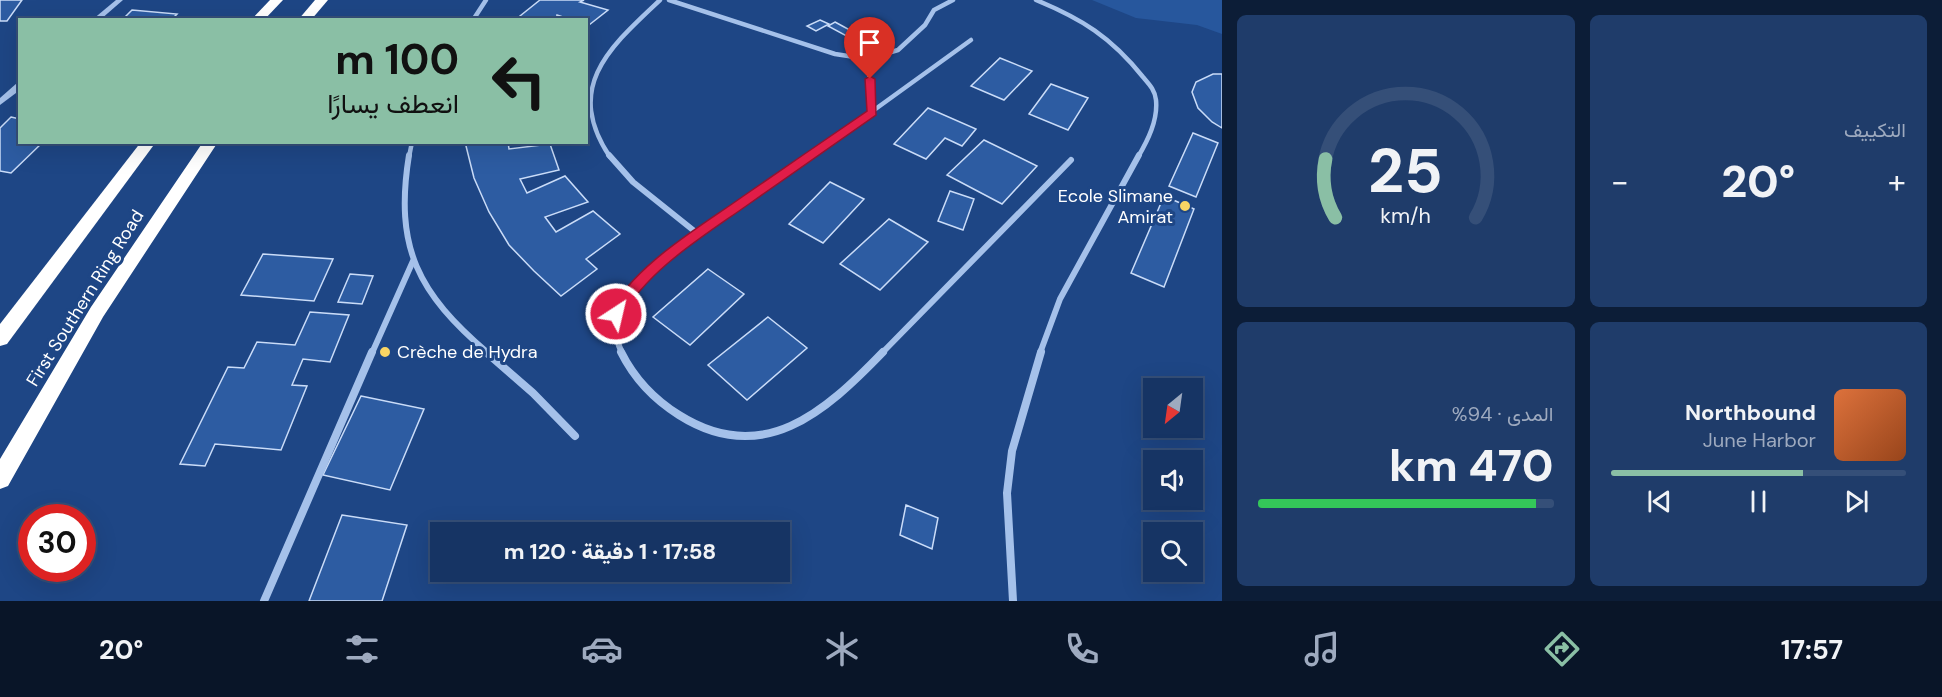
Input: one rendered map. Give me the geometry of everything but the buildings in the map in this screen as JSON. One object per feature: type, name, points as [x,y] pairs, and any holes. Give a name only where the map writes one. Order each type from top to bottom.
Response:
[{"type":"highway","points":[[259,18],[277,0]]},
{"type":"highway","points":[[306,18],[322,0]]},
{"type":"highway","name":"First Southern Ring Road","points":[[0,338],[147,144]]},
{"type":"highway","name":"First Southern Ring Road","points":[[0,478],[97,312],[210,144]]},
{"type":"street","points":[[98,18],[120,0]]},
{"type":"street","points":[[474,18],[486,0]]},
{"type":"street","points":[[660,0],[614,45],[603,61],[591,89],[590,111],[593,127],[611,161],[698,234]]},
{"type":"street","points":[[669,0],[835,54],[868,59],[898,50],[925,25],[934,10],[953,0]]},
{"type":"street","points":[[1013,601],[1007,493],[1012,451],[1035,367],[1060,299],[1147,141],[1154,122],[1155,105],[1155,93],[1125,52],[1086,21],[1036,0]]},
{"type":"street","points":[[971,40],[698,234],[651,272],[626,297],[616,314],[615,337],[634,376],[654,398],[679,416],[702,428],[724,434],[740,438],[759,438],[804,419],[852,383],[1071,160]]},
{"type":"street","points":[[868,59],[872,112]]},
{"type":"street","points":[[0,102],[18,87]]},
{"type":"street","points":[[412,144],[406,172],[406,218],[413,261],[429,290],[450,316],[575,436]]},
{"type":"street","points":[[264,601],[319,470],[413,261]]},
{"type":"shaded area","points":[[1092,0],[1222,0],[1222,34],[1197,25],[1136,18]]},
{"type":"place","name":"Ecole Slimane Amirat","points":[[1185,206]]},
{"type":"place","name":"Crèche de Hydra","points":[[385,352]]},
{"type":"route","points":[[616,314],[626,297],[651,272],[698,234],[872,112],[870,79]]}]
